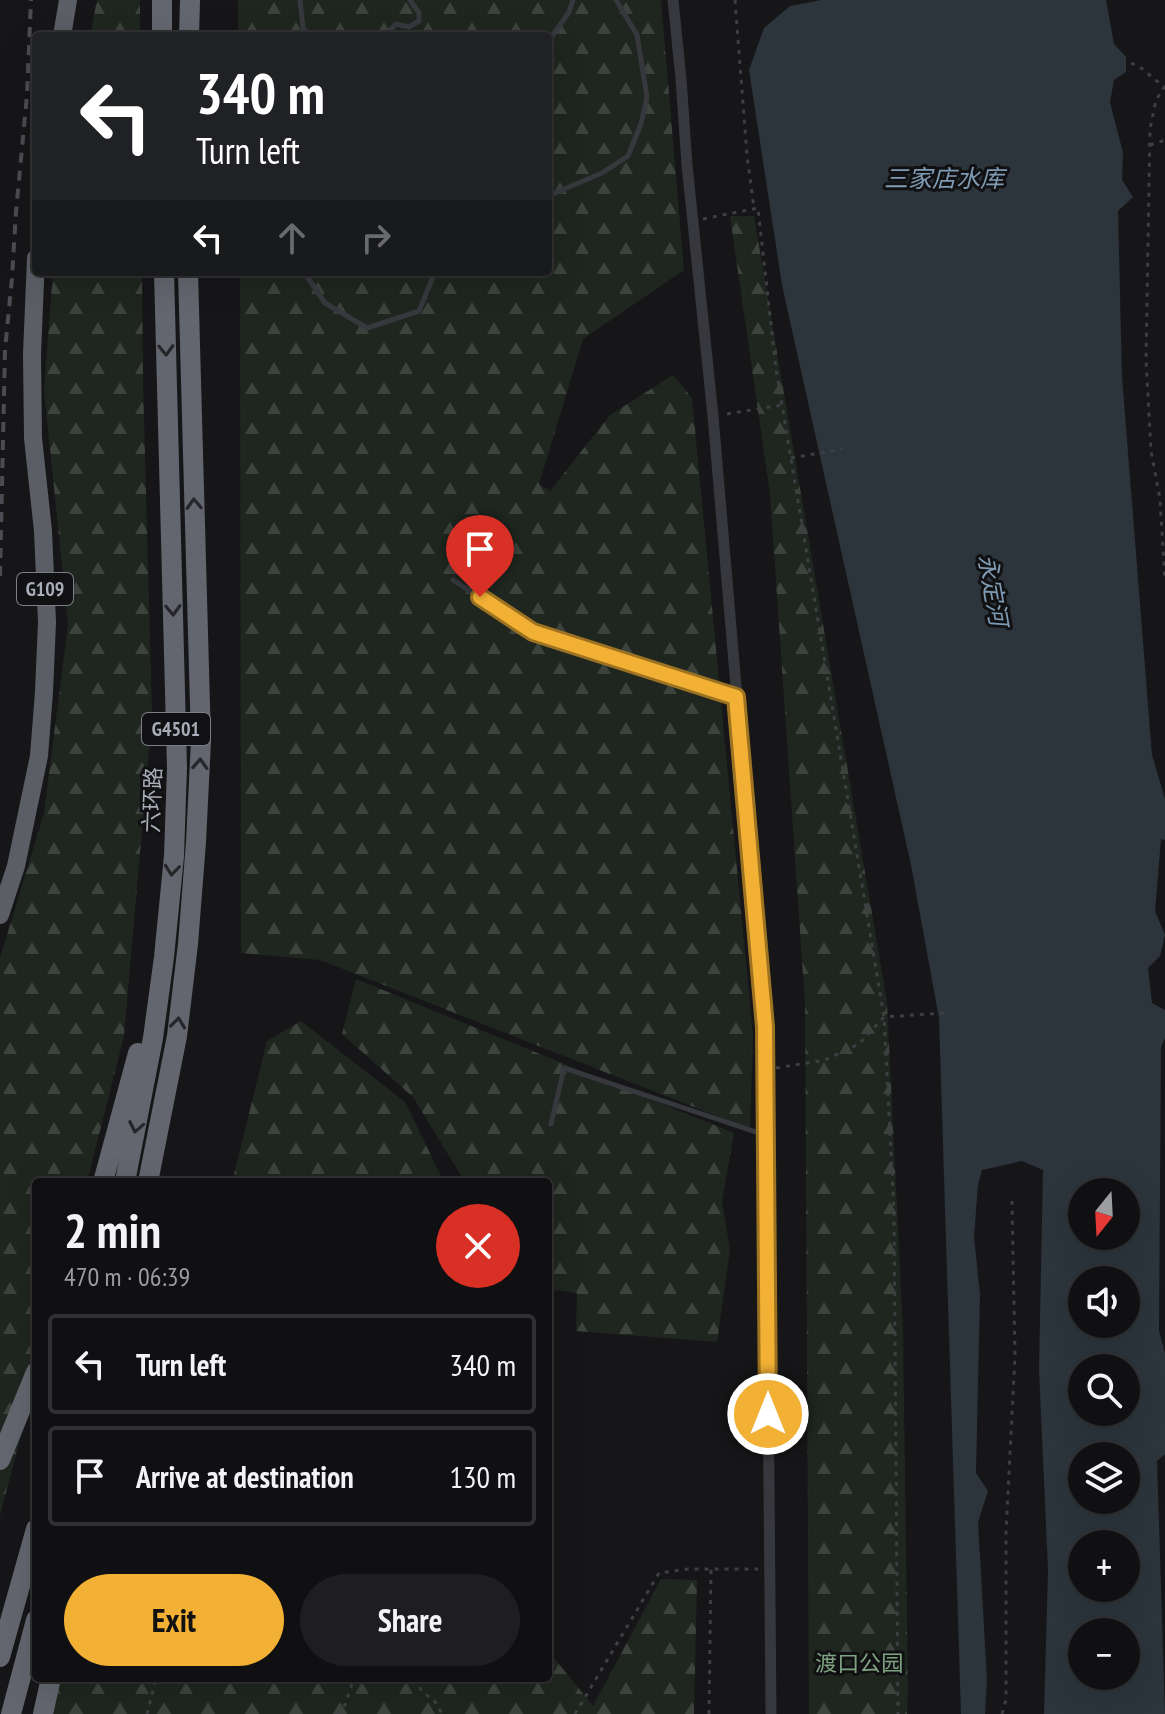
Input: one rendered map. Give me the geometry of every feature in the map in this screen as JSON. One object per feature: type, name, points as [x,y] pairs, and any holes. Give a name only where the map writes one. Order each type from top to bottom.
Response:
[{"type":"highway","points":[[63,32],[68,0]]},
{"type":"highway","points":[[162,0],[162,32]]},
{"type":"highway","points":[[189,32],[190,0]]},
{"type":"highway","name":"G109","points":[[0,915],[16,866],[39,756],[44,692],[47,622],[33,438],[35,276]]},
{"type":"highway","name":"六环路","points":[[126,1178],[153,1038],[174,856],[177,768],[164,276]]},
{"type":"highway","name":"六环路","points":[[149,1178],[177,1036],[188,944],[200,770],[188,276]]},
{"type":"highway","points":[[104,1178],[164,957]]},
{"type":"highway","points":[[0,1460],[32,1382]]},
{"type":"highway","points":[[0,1657],[32,1543]]},
{"type":"highway","points":[[11,1714],[32,1635]]},
{"type":"highway","points":[[43,1714],[50,1682]]},
{"type":"street","points":[[673,0],[713,416],[765,1027],[771,1714]]},
{"type":"lane","points":[[300,0],[303,28],[307,32]]},
{"type":"lane","points":[[388,32],[396,24],[409,27],[419,21],[419,13],[410,0]]},
{"type":"lane","points":[[552,35],[569,12],[573,0]]},
{"type":"lane","points":[[552,194],[602,173],[628,156],[641,124],[647,97],[637,35],[616,0]]},
{"type":"lane","points":[[307,276],[325,303],[367,328],[419,311],[433,276]]},
{"type":"lane","points":[[453,580],[533,632],[736,697]]},
{"type":"lane","points":[[551,1124],[564,1068],[766,1135]]},
{"type":"path","points":[[735,0],[754,208]]},
{"type":"path","points":[[1131,63],[1165,87],[1156,100],[1152,117],[1146,284],[1151,451],[1160,499],[1165,581]]},
{"type":"path","points":[[1150,145],[1165,140]]},
{"type":"path","points":[[693,221],[758,208],[776,369],[884,1017],[894,1212],[898,1714]]},
{"type":"path","points":[[713,416],[782,405]]},
{"type":"path","points":[[791,458],[843,449]]},
{"type":"path","points":[[766,1069],[825,1060],[859,1044],[884,1017],[944,1013]]},
{"type":"path","points":[[1002,1714],[1006,1700],[1007,1516],[1015,1356],[1012,1201]]},
{"type":"path","points":[[575,1714],[659,1573],[688,1569],[770,1569]]},
{"type":"path","points":[[709,1714],[711,1569]]},
{"type":"path","points":[[147,1714],[155,1682]]},
{"type":"path","points":[[337,1714],[345,1705],[353,1682]]},
{"type":"path","points":[[418,1682],[422,1692],[434,1700],[442,1714]]},
{"type":"green space","points":[[97,0],[140,0],[140,32],[91,32]]},
{"type":"green space","points":[[238,0],[661,0],[684,270],[583,339],[539,484],[550,491],[610,415],[673,375],[692,398],[753,1036],[750,1129],[320,960],[241,953],[240,276],[552,276],[552,32],[238,32]]},
{"type":"green space","name":"渡口公园","points":[[730,216],[754,216],[887,1002],[903,1333],[907,1714],[809,1714],[805,1004],[770,494]]},
{"type":"green space","points":[[53,276],[142,276],[152,715],[124,1036],[88,1178],[32,1178],[32,1395],[0,1515],[0,958],[44,813],[68,625],[44,390]]},
{"type":"green space","points":[[356,979],[734,1133],[722,1201],[730,1250],[717,1342],[576,1331],[577,1293],[552,1290],[552,1178],[463,1178],[413,1097],[342,1034]]},
{"type":"green space","points":[[301,1021],[405,1102],[442,1178],[233,1178],[267,1041]]},
{"type":"green space","points":[[661,1579],[697,1580],[694,1714],[40,1714],[48,1682],[552,1682],[552,1649],[554,1658],[593,1706]]},
{"type":"water","name":"三家店水库","points":[[821,0],[1106,0],[1114,44],[1126,57],[1126,72],[1114,80],[1110,102],[1123,153],[1122,180],[1133,197],[1118,211],[1122,377],[1152,755],[1165,799],[1165,840],[1161,839],[1155,911],[1165,935],[1160,956],[1148,968],[1152,1003],[1165,1010],[1165,1038],[1161,1047],[1159,1331],[1165,1353],[1165,1454],[1157,1461],[1165,1714],[1044,1714],[1048,1570],[1039,1369],[1043,1170],[1022,1161],[982,1170],[978,1185],[974,1237],[980,1294],[976,1473],[988,1491],[978,1522],[987,1680],[985,1714],[961,1714],[939,1018],[911,865],[782,285],[749,70],[764,28],[790,6]]},
{"type":"railway","points":[[0,576],[5,350],[27,95],[31,0]]},
{"type":"route","points":[[480,597],[533,632],[736,697],[765,1027],[768,1414]]},
{"type":"water label","name":"永定河","points":[[993,590]]}]
